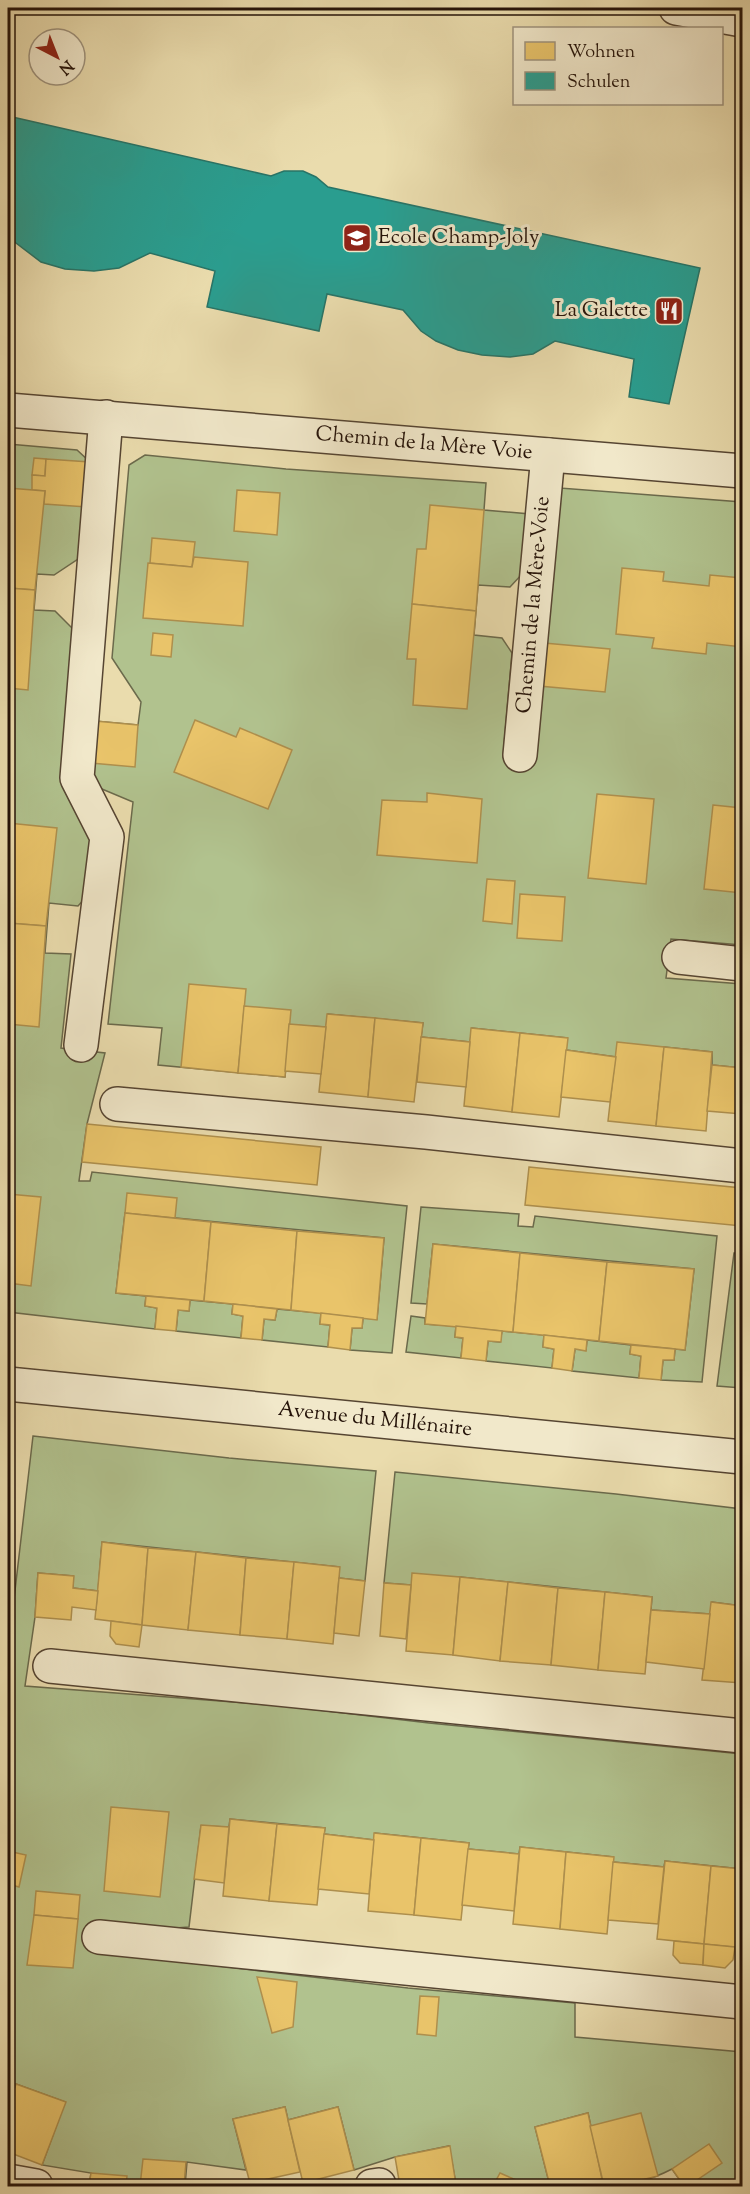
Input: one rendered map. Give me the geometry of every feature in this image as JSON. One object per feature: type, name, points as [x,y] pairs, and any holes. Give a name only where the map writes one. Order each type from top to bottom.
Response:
[{"type":"street","points":[[676,8],[742,20]]},
{"type":"street","name":"Chemin de la Mère Voie","points":[[8,410],[742,471]]},
{"type":"street","points":[[81,1045],[107,837],[77,778],[106,417]]},
{"type":"street","name":"Chemin de la Mère-Voie","points":[[520,754],[548,455]]},
{"type":"street","points":[[679,957],[742,964]]},
{"type":"street","points":[[117,1104],[426,1132],[742,1166]]},
{"type":"street","name":"Avenue du Millénaire","points":[[8,1384],[742,1457]]},
{"type":"street","points":[[50,1666],[742,1736]]},
{"type":"street","points":[[99,1937],[742,2002]]},
{"type":"street","points":[[8,2181],[36,2187]]},
{"type":"green space","points":[[8,444],[77,450],[90,462],[84,555],[54,575],[37,574],[34,610],[55,611],[77,633],[93,843],[88,895],[78,906],[49,903],[45,953],[71,954],[61,1048],[105,1053],[87,1124],[79,1181],[90,1181],[92,1172],[407,1206],[392,1353],[350,1350],[352,1328],[362,1328],[363,1318],[377,1319],[384,1238],[125,1213],[116,1293],[146,1296],[145,1306],[157,1308],[155,1329],[8,1312]]},
{"type":"green space","points":[[145,455],[286,469],[486,483],[484,510],[530,514],[524,572],[510,587],[478,585],[474,635],[502,638],[512,653],[503,757],[532,759],[560,488],[742,502],[742,945],[671,939],[666,978],[742,984],[742,1068],[712,1065],[712,1052],[664,1047],[616,1057],[566,1050],[567,1038],[472,1028],[470,1042],[421,1037],[423,1023],[328,1014],[326,1027],[290,1025],[285,1077],[158,1065],[162,1028],[108,1024],[133,802],[90,784],[95,721],[138,725],[141,702],[112,658],[129,465]]},
{"type":"green space","points":[[421,1207],[519,1214],[518,1226],[533,1227],[535,1216],[717,1236],[702,1382],[661,1380],[663,1360],[674,1360],[675,1349],[685,1350],[694,1269],[433,1244],[427,1304],[411,1303]]},
{"type":"green space","points":[[734,1253],[742,1254],[742,1388],[717,1386]]},
{"type":"green space","points":[[190,1300],[233,1304],[232,1314],[243,1316],[241,1338],[176,1331],[178,1310],[189,1311]]},
{"type":"green space","points":[[277,1309],[321,1313],[320,1324],[330,1325],[328,1347],[262,1340],[264,1319],[275,1320]]},
{"type":"green space","points":[[411,1316],[425,1318],[425,1324],[456,1326],[455,1337],[463,1338],[461,1358],[406,1352]]},
{"type":"green space","points":[[502,1331],[544,1335],[543,1347],[554,1349],[552,1368],[486,1361],[488,1341],[500,1342]]},
{"type":"green space","points":[[587,1340],[631,1345],[630,1354],[641,1356],[639,1378],[572,1371],[575,1349],[586,1350]]},
{"type":"green space","points":[[33,1436],[229,1458],[376,1471],[365,1581],[339,1578],[339,1567],[102,1542],[98,1591],[73,1588],[73,1576],[38,1573],[35,1617],[25,1686],[284,1706],[742,1754],[742,1869],[665,1861],[664,1867],[613,1862],[613,1857],[520,1847],[519,1854],[468,1849],[469,1843],[375,1833],[374,1840],[324,1834],[325,1828],[230,1819],[229,1827],[201,1826],[189,1927],[163,1929],[158,1959],[408,1988],[575,2003],[575,2037],[742,2052],[742,2186],[684,2186],[672,2169],[639,2182],[604,2186],[588,2113],[535,2127],[550,2186],[447,2186],[456,2184],[449,2146],[395,2157],[354,2170],[338,2107],[288,2120],[285,2107],[233,2119],[246,2170],[187,2162],[185,2186],[89,2186],[91,2173],[42,2165],[65,2102],[16,2084],[8,2107],[8,1599],[14,1599]]},
{"type":"green space","points":[[395,1472],[742,1509],[742,1606],[712,1602],[710,1614],[651,1610],[652,1597],[460,1577],[411,1585],[384,1583]]},
{"type":"building: Wohnen","points":[[34,458],[46,459],[45,476],[32,475]]},
{"type":"building: Wohnen","points":[[46,459],[90,462],[87,507],[44,504],[45,491],[32,490],[32,475],[45,476]]},
{"type":"building: Wohnen","points":[[8,488],[45,491],[35,590],[8,588]]},
{"type":"building: Wohnen","points":[[237,490],[280,493],[277,535],[234,531]]},
{"type":"building: Wohnen","points":[[430,505],[484,510],[476,611],[412,604],[417,549],[426,549]]},
{"type":"building: Wohnen","points":[[152,538],[195,542],[192,567],[150,563]]},
{"type":"building: Wohnen","points":[[194,557],[248,562],[243,626],[143,618],[148,563],[192,567]]},
{"type":"building: Wohnen","points":[[622,568],[664,572],[663,581],[709,586],[710,575],[742,578],[742,647],[707,643],[706,654],[652,648],[654,638],[616,634]]},
{"type":"building: Wohnen","points":[[8,588],[35,590],[28,690],[8,688]]},
{"type":"building: Wohnen","points":[[412,604],[476,611],[467,709],[413,705],[416,659],[407,659]]},
{"type":"building: Wohnen","points":[[153,633],[173,635],[171,657],[151,655]]},
{"type":"building: Wohnen","points":[[544,643],[610,649],[605,692],[539,686]]},
{"type":"building: Wohnen","points":[[195,720],[236,737],[240,728],[292,750],[268,809],[174,772]]},
{"type":"building: Wohnen","points":[[95,721],[138,725],[135,767],[91,763]]},
{"type":"building: Wohnen","points":[[427,793],[482,799],[477,863],[377,855],[382,800],[427,802]]},
{"type":"building: Wohnen","points":[[597,794],[654,799],[646,884],[588,878]]},
{"type":"building: Wohnen","points":[[713,805],[742,808],[742,893],[704,889]]},
{"type":"building: Wohnen","points":[[8,823],[57,828],[46,926],[8,923]]},
{"type":"building: Wohnen","points":[[487,879],[515,881],[512,924],[483,921]]},
{"type":"building: Wohnen","points":[[520,894],[565,897],[562,941],[517,938]]},
{"type":"building: Wohnen","points":[[8,923],[46,926],[39,1027],[8,1024]]},
{"type":"building: Wohnen","points":[[189,984],[246,989],[238,1073],[181,1067]]},
{"type":"building: Wohnen","points":[[244,1006],[291,1010],[285,1077],[238,1073]]},
{"type":"building: Wohnen","points":[[327,1014],[375,1018],[368,1097],[319,1092]]},
{"type":"building: Wohnen","points":[[375,1018],[423,1023],[414,1102],[368,1097]]},
{"type":"building: Wohnen","points":[[289,1024],[326,1027],[321,1074],[285,1071]]},
{"type":"building: Wohnen","points":[[471,1028],[520,1033],[512,1112],[464,1106]]},
{"type":"building: Wohnen","points":[[520,1033],[568,1038],[559,1117],[512,1112]]},
{"type":"building: Wohnen","points":[[421,1037],[470,1042],[466,1087],[417,1082]]},
{"type":"building: Wohnen","points":[[617,1042],[664,1047],[656,1126],[608,1121]]},
{"type":"building: Wohnen","points":[[664,1047],[712,1052],[706,1131],[656,1126]]},
{"type":"building: Wohnen","points":[[566,1050],[616,1057],[610,1102],[561,1097]]},
{"type":"building: Wohnen","points":[[712,1065],[742,1068],[742,1114],[707,1111]]},
{"type":"building: Wohnen","points":[[87,1124],[321,1147],[317,1185],[82,1162]]},
{"type":"building: Wohnen","points":[[529,1167],[742,1188],[742,1226],[525,1205]]},
{"type":"building: Wohnen","points":[[127,1193],[177,1198],[175,1218],[125,1213]]},
{"type":"building: Wohnen","points":[[8,1194],[41,1197],[31,1286],[8,1283]]},
{"type":"building: Wohnen","points":[[125,1213],[211,1222],[204,1301],[116,1293]]},
{"type":"building: Wohnen","points":[[211,1222],[297,1231],[291,1310],[204,1301]]},
{"type":"building: Wohnen","points":[[297,1231],[384,1238],[377,1320],[291,1310]]},
{"type":"building: Wohnen","points":[[433,1244],[520,1253],[513,1332],[425,1324]]},
{"type":"building: Wohnen","points":[[520,1253],[607,1262],[599,1341],[513,1332]]},
{"type":"building: Wohnen","points":[[607,1262],[694,1269],[685,1350],[599,1341]]},
{"type":"building: Wohnen","points":[[146,1296],[190,1300],[189,1311],[178,1310],[176,1331],[155,1329],[157,1308],[145,1306]]},
{"type":"building: Wohnen","points":[[233,1304],[277,1309],[275,1320],[264,1319],[262,1340],[241,1338],[243,1316],[232,1314]]},
{"type":"building: Wohnen","points":[[321,1313],[363,1318],[362,1328],[352,1328],[350,1350],[328,1347],[330,1325],[320,1324]]},
{"type":"building: Wohnen","points":[[456,1326],[502,1331],[501,1342],[488,1341],[486,1361],[461,1358],[463,1338],[455,1337]]},
{"type":"building: Wohnen","points":[[544,1335],[587,1340],[586,1351],[575,1349],[572,1371],[552,1368],[554,1349],[543,1347]]},
{"type":"building: Wohnen","points":[[631,1345],[675,1349],[674,1360],[663,1360],[661,1380],[639,1378],[641,1356],[630,1354]]},
{"type":"building: Wohnen","points":[[102,1542],[148,1548],[142,1625],[95,1619]]},
{"type":"building: Wohnen","points":[[148,1548],[196,1552],[188,1630],[142,1625]]},
{"type":"building: Wohnen","points":[[196,1552],[246,1558],[240,1635],[188,1630]]},
{"type":"building: Wohnen","points":[[246,1558],[294,1562],[287,1639],[240,1635]]},
{"type":"building: Wohnen","points":[[294,1562],[340,1567],[333,1644],[287,1639]]},
{"type":"building: Wohnen","points":[[38,1573],[74,1576],[73,1588],[98,1591],[96,1610],[72,1607],[71,1620],[35,1617]]},
{"type":"building: Wohnen","points":[[412,1573],[460,1577],[453,1655],[406,1651]]},
{"type":"building: Wohnen","points":[[460,1577],[508,1582],[500,1661],[453,1655]]},
{"type":"building: Wohnen","points":[[339,1578],[365,1581],[359,1636],[334,1633]]},
{"type":"building: Wohnen","points":[[508,1582],[558,1588],[551,1665],[500,1661]]},
{"type":"building: Wohnen","points":[[384,1583],[411,1585],[406,1639],[380,1636]]},
{"type":"building: Wohnen","points":[[558,1588],[605,1592],[598,1670],[551,1665]]},
{"type":"building: Wohnen","points":[[605,1592],[652,1597],[645,1674],[598,1670]]},
{"type":"building: Wohnen","points":[[711,1602],[742,1606],[742,1683],[702,1680]]},
{"type":"building: Wohnen","points":[[651,1610],[710,1614],[704,1669],[646,1662]]},
{"type":"building: Wohnen","points":[[111,1621],[142,1625],[139,1647],[116,1644],[110,1636]]},
{"type":"building: Wohnen","points":[[111,1807],[169,1812],[160,1897],[104,1891]]},
{"type":"building: Wohnen","points":[[230,1819],[277,1824],[269,1901],[223,1896]]},
{"type":"building: Wohnen","points":[[277,1824],[325,1828],[317,1905],[269,1901]]},
{"type":"building: Wohnen","points":[[201,1825],[229,1827],[224,1883],[194,1879]]},
{"type":"building: Wohnen","points":[[374,1833],[421,1838],[414,1915],[368,1911]]},
{"type":"building: Wohnen","points":[[324,1834],[374,1840],[369,1894],[318,1889]]},
{"type":"building: Wohnen","points":[[421,1838],[469,1843],[461,1920],[414,1915]]},
{"type":"building: Wohnen","points":[[520,1847],[566,1852],[560,1929],[513,1924]]},
{"type":"building: Wohnen","points":[[468,1849],[519,1854],[514,1911],[462,1905]]},
{"type":"building: Wohnen","points":[[8,1851],[26,1855],[19,1887],[8,1884]]},
{"type":"building: Wohnen","points":[[566,1852],[614,1857],[607,1934],[560,1929]]},
{"type":"building: Wohnen","points":[[665,1861],[711,1866],[704,1944],[657,1939]]},
{"type":"building: Wohnen","points":[[613,1862],[664,1867],[658,1924],[608,1920]]},
{"type":"building: Wohnen","points":[[711,1866],[742,1869],[742,1948],[704,1944]]},
{"type":"building: Wohnen","points":[[36,1891],[80,1895],[78,1919],[34,1915]]},
{"type":"building: Wohnen","points":[[34,1915],[78,1919],[73,1968],[27,1965]]},
{"type":"building: Wohnen","points":[[674,1941],[704,1944],[703,1965],[680,1963],[673,1955]]},
{"type":"building: Wohnen","points":[[704,1944],[735,1947],[733,1960],[725,1968],[703,1965]]},
{"type":"building: Wohnen","points":[[257,1977],[297,1982],[293,2027],[272,2033]]},
{"type":"building: Wohnen","points":[[420,1996],[439,1997],[436,2036],[417,2034]]},
{"type":"building: Wohnen","points":[[16,2084],[66,2102],[42,2165],[8,2152],[8,2107]]},
{"type":"building: Wohnen","points":[[285,2107],[300,2172],[250,2183],[233,2119]]},
{"type":"building: Wohnen","points":[[338,2107],[354,2170],[303,2183],[288,2120]]},
{"type":"building: Wohnen","points":[[588,2113],[602,2179],[567,2186],[550,2186],[535,2127]]},
{"type":"building: Wohnen","points":[[641,2113],[658,2176],[616,2186],[604,2186],[590,2126]]},
{"type":"building: Wohnen","points":[[709,2144],[722,2163],[688,2186],[684,2186],[672,2169]]},
{"type":"building: Wohnen","points":[[450,2146],[456,2185],[400,2186],[395,2157]]},
{"type":"building: Wohnen","points":[[143,2159],[186,2162],[184,2186],[140,2186]]},
{"type":"building: Wohnen","points":[[91,2173],[127,2176],[126,2186],[89,2186]]},
{"type":"building: Wohnen","points":[[500,2173],[530,2186],[493,2186]]},
{"type":"building: Schulen","points":[[8,116],[271,176],[284,171],[303,171],[316,177],[328,187],[700,268],[669,404],[629,397],[634,359],[555,341],[533,354],[510,357],[482,355],[458,350],[436,341],[421,331],[403,310],[327,294],[319,331],[207,307],[215,271],[150,253],[119,268],[94,271],[65,269],[41,262],[8,237]]},
{"type":"place","name":"Ecole Champ-Joly","points":[[357,238]]},
{"type":"place","name":"La Galette","points":[[669,311]]}]
